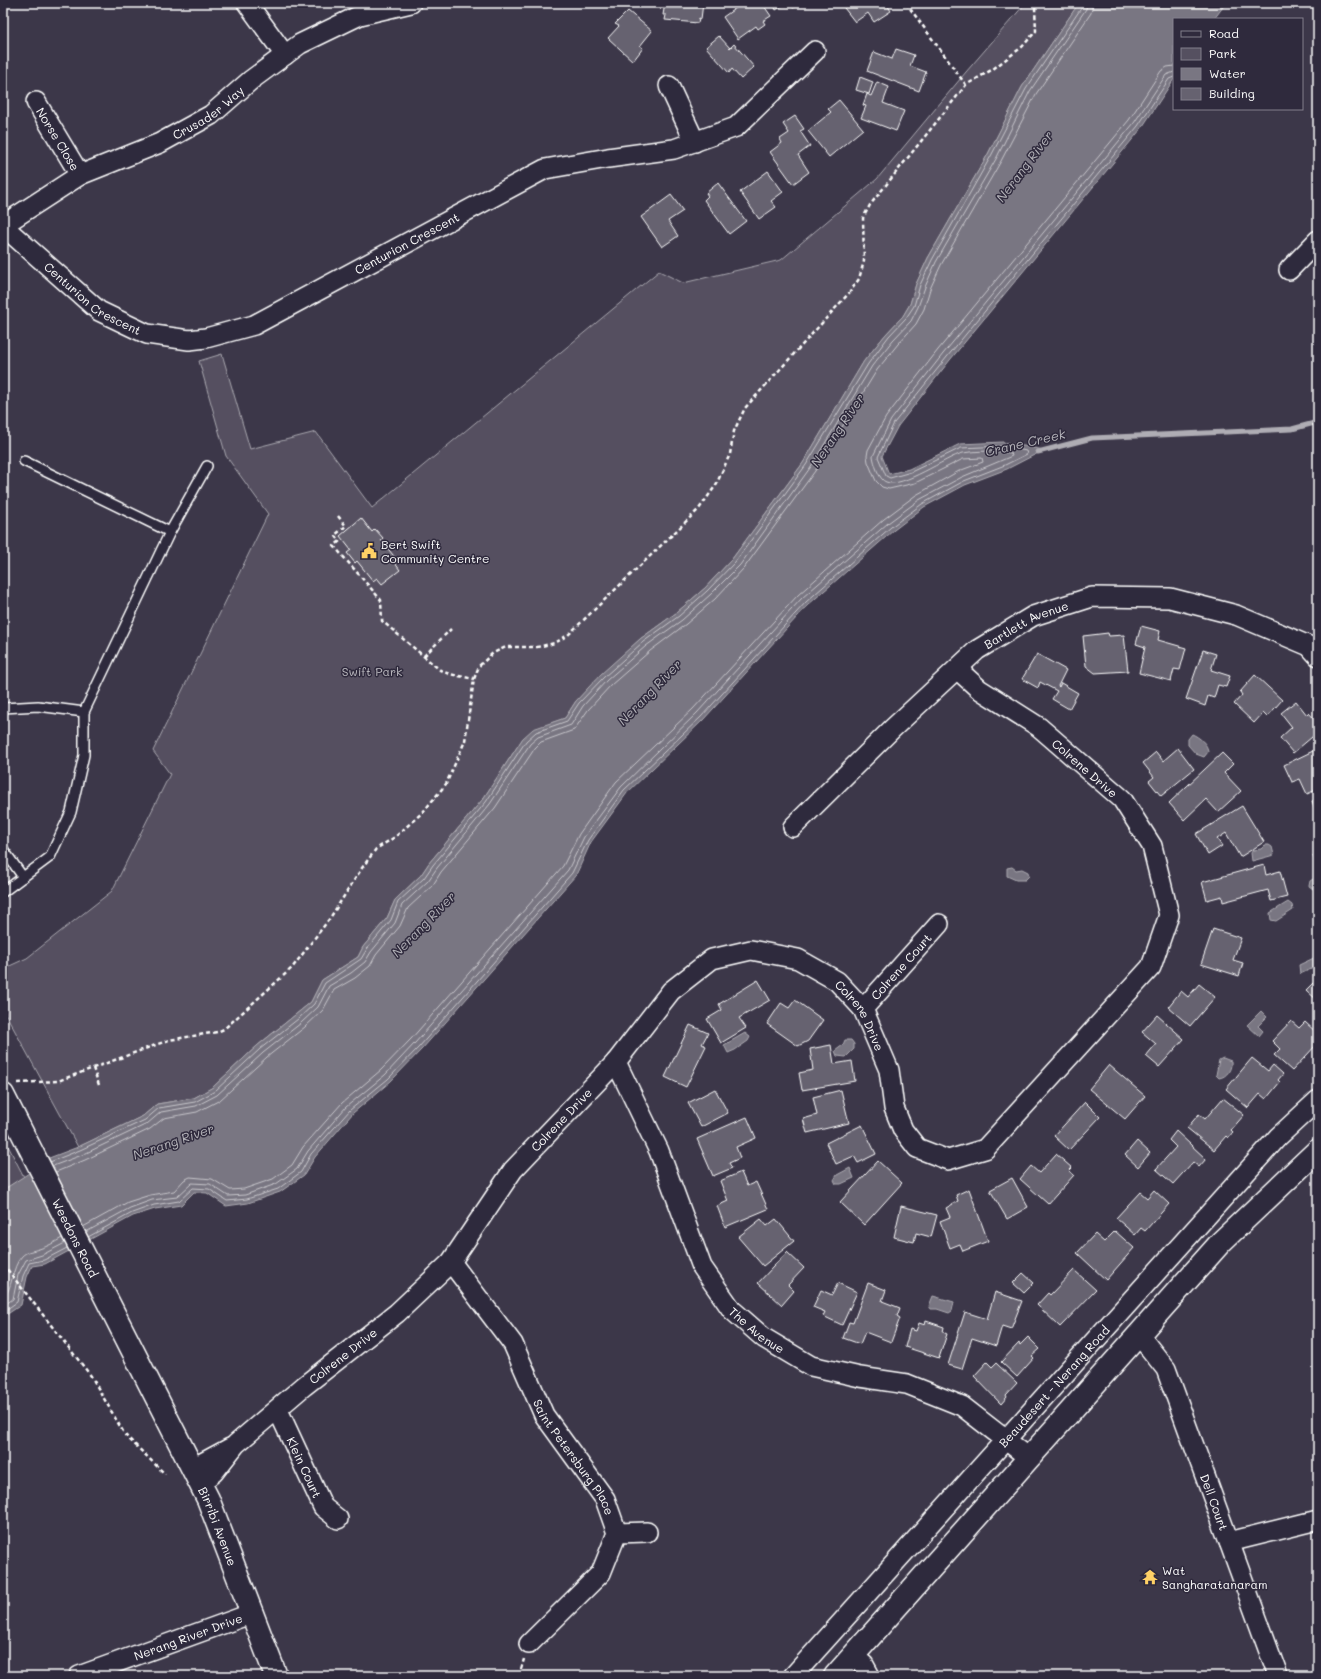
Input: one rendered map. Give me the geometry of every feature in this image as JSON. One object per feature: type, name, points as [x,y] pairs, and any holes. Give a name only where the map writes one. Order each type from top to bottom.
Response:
[{"type":"main road","name":"Weedons Road","points":[[9,1089],[149,1381]]},
{"type":"main road","points":[[835,1676],[1221,1242],[1318,1150]]},
{"type":"main road","name":"Birribi Avenue","points":[[149,1381],[208,1499],[276,1676]]},
{"type":"main road","points":[[839,1676],[854,1656]]},
{"type":"street","points":[[247,3],[284,55]]},
{"type":"street","name":"Crusader Way","points":[[3,225],[80,175],[160,144],[211,115],[251,80],[300,44],[360,16],[411,3]]},
{"type":"street","name":"Centurion Crescent","points":[[3,225],[99,311],[147,334],[189,340],[206,338],[254,324],[545,170],[608,158],[674,149],[736,128],[815,51]]},
{"type":"street","points":[[669,86],[695,142]]},
{"type":"street","name":"Norse Close","points":[[36,102],[80,175]]},
{"type":"street","points":[[1289,270],[1318,240]]},
{"type":"street","name":"Bartlett Avenue","points":[[793,827],[892,728],[977,650],[1033,616],[1092,597],[1170,598],[1236,615],[1309,646],[1318,656]]},
{"type":"street","name":"Colrene Drive","points":[[196,1475],[278,1410],[304,1386],[397,1313],[451,1262],[513,1170],[616,1062],[671,991],[712,959],[751,950],[798,959],[837,981],[863,1009],[889,1070],[894,1108],[903,1130],[917,1148],[948,1160],[985,1149],[1151,967],[1169,916],[1152,846],[1122,799],[1039,727],[979,689],[957,669]]},
{"type":"street","name":"Colrene Court","points":[[863,1009],[939,924]]},
{"type":"street","name":"The Avenue","points":[[616,1062],[659,1151],[702,1267],[732,1310],[764,1338],[811,1366],[913,1387],[962,1406],[1029,1458]]},
{"type":"street","name":"Beaudesert - Nerang Road","points":[[792,1676],[1278,1137],[1318,1100]]},
{"type":"street","name":"Saint Petersburg Place","points":[[451,1262],[512,1344],[544,1415],[604,1499],[617,1533]]},
{"type":"street","name":"Dell Court","points":[[1139,1335],[1166,1369],[1278,1676]]},
{"type":"street","name":"Klein Court","points":[[278,1410],[323,1508],[338,1519]]},
{"type":"street","points":[[1229,1542],[1318,1520]]},
{"type":"street","points":[[529,1644],[601,1573],[617,1533],[647,1532]]},
{"type":"street","name":"Nerang River Drive","points":[[78,1676],[253,1613]]},
{"type":"street","points":[[854,1656],[864,1665],[870,1676]]},
{"type":"lane","points":[[24,461],[170,532]]},
{"type":"lane","points":[[3,892],[50,857],[71,812],[84,755],[84,712],[170,532],[207,466]]},
{"type":"lane","points":[[3,708],[38,706],[84,712]]},
{"type":"lane","points":[[3,849],[23,877]]},
{"type":"path","points":[[906,3],[966,85]]},
{"type":"path","points":[[9,1089],[58,1081],[169,1040],[217,1032],[224,1029],[292,968],[330,918],[376,849],[395,837],[423,812],[446,784],[465,741],[474,679],[479,666],[493,653],[506,647],[537,647],[549,645],[568,635],[699,509],[716,485],[730,454],[734,432],[745,408],[850,292],[859,279],[864,260],[864,218],[870,205],[966,85],[993,69],[1022,47],[1036,31],[1035,7],[1032,3]]},
{"type":"path","points":[[1035,7],[1042,3]]},
{"type":"path","points":[[338,516],[346,526],[335,535],[340,541],[334,546],[380,600],[382,620],[440,670],[449,674],[474,679]]},
{"type":"path","points":[[424,656],[451,629]]},
{"type":"path","points":[[93,1068],[99,1085]]},
{"type":"path","points":[[3,1264],[44,1318],[92,1376],[125,1435],[165,1474]]},
{"type":"green space","name":"Swift Park","points":[[1022,3],[1079,3],[1022,87],[988,154],[928,258],[916,284],[910,304],[903,316],[864,361],[803,463],[732,559],[705,588],[676,613],[640,639],[576,701],[565,718],[551,723],[523,738],[483,799],[429,863],[421,875],[395,900],[387,918],[363,947],[358,957],[322,980],[311,1002],[257,1046],[213,1087],[194,1098],[157,1104],[143,1116],[78,1147],[3,1009],[3,969],[27,958],[112,891],[170,774],[153,751],[268,514],[226,456],[199,361],[222,354],[250,449],[316,432],[372,508],[659,271],[683,283],[781,260],[877,179],[1024,5]]},
{"type":"green space","points":[[3,1136],[24,1177],[3,1190]]},
{"type":"water","name":"Nerang River","points":[[1079,3],[1226,3],[1215,18],[1173,18],[1173,81],[1141,129],[950,360],[898,426],[882,456],[889,474],[909,469],[960,444],[1003,442],[1044,450],[1007,469],[965,485],[924,507],[894,530],[808,605],[703,720],[627,793],[591,842],[576,875],[422,1049],[391,1081],[353,1113],[315,1157],[304,1175],[280,1192],[248,1203],[226,1206],[207,1193],[194,1192],[181,1205],[155,1209],[133,1216],[45,1264],[32,1266],[27,1277],[21,1305],[3,1317],[3,1190],[49,1158],[78,1147],[143,1116],[157,1104],[194,1098],[213,1087],[257,1046],[311,1002],[322,980],[358,957],[363,947],[387,918],[395,900],[421,875],[429,863],[483,799],[523,738],[533,729],[565,718],[576,701],[601,674],[640,639],[676,613],[705,588],[732,559],[803,463],[864,361],[903,316],[910,304],[916,284],[928,258],[988,154],[1022,87]]},
{"type":"water","points":[[1192,734],[1200,739],[1208,749],[1208,752],[1204,757],[1196,754],[1188,745],[1188,739]]},
{"type":"water","points":[[1265,845],[1272,847],[1274,855],[1252,861],[1251,853],[1253,850],[1261,849]]},
{"type":"water","points":[[1012,867],[1016,870],[1022,869],[1028,872],[1029,876],[1025,880],[1016,880],[1007,876],[1007,868]]},
{"type":"water","points":[[1318,876],[1318,890],[1309,886],[1310,881]]},
{"type":"water","points":[[1288,902],[1292,905],[1293,910],[1276,921],[1271,920],[1270,913]]},
{"type":"water","points":[[1316,957],[1318,959],[1318,966],[1300,974],[1299,965]]},
{"type":"water","points":[[1261,1011],[1267,1017],[1258,1026],[1263,1031],[1259,1036],[1247,1025]]},
{"type":"water","points":[[745,1033],[750,1037],[748,1041],[728,1053],[724,1045]]},
{"type":"water","points":[[845,1040],[851,1040],[854,1044],[854,1049],[846,1057],[837,1056],[835,1051],[843,1045]]},
{"type":"water","points":[[1223,1058],[1231,1061],[1231,1067],[1227,1074],[1219,1078],[1216,1075],[1219,1060]]},
{"type":"water","points":[[850,1168],[854,1178],[841,1184],[836,1184],[834,1180],[837,1175]]},
{"type":"water","points":[[933,1296],[954,1302],[952,1311],[949,1313],[937,1309],[931,1309],[929,1306]]},
{"type":"building","points":[[665,3],[703,3],[701,19],[699,18],[698,23],[665,20],[666,15],[663,15]]},
{"type":"building","points":[[743,3],[762,3],[771,16],[763,21],[765,24],[758,29],[756,26],[738,39],[723,17]]},
{"type":"building","points":[[773,3],[787,3],[776,10]]},
{"type":"building","points":[[790,3],[803,3],[793,8]]},
{"type":"building","points":[[886,3],[891,11],[874,22],[868,13],[855,22],[841,4]]},
{"type":"building","points":[[628,11],[652,31],[640,46],[643,48],[633,61],[608,38],[619,26],[615,24]]},
{"type":"building","points":[[719,36],[730,48],[734,44],[754,67],[741,79],[732,69],[729,73],[706,47]]},
{"type":"building","points":[[896,49],[914,55],[910,66],[926,72],[919,91],[867,71],[874,52],[892,59]]},
{"type":"building","points":[[860,77],[873,82],[869,94],[856,90]]},
{"type":"building","points":[[877,82],[889,87],[883,103],[904,111],[896,131],[861,118],[866,106],[863,105],[867,94],[871,96]]},
{"type":"building","points":[[839,100],[863,129],[829,157],[808,131],[831,112],[828,109]]},
{"type":"building","points":[[795,116],[804,129],[800,131],[810,146],[798,155],[809,172],[793,184],[770,152],[782,143],[780,139],[789,133],[783,124]]},
{"type":"building","points":[[768,171],[783,192],[771,201],[776,207],[759,219],[740,192]]},
{"type":"building","points":[[718,183],[746,221],[729,234],[704,200],[708,196],[706,193]]},
{"type":"building","points":[[671,195],[683,211],[668,221],[678,236],[662,247],[641,217]]},
{"type":"building","name":"Bert Swift Community Centre","points":[[361,518],[372,532],[375,529],[383,538],[381,540],[397,560],[394,562],[400,570],[382,584],[377,578],[373,581],[357,561],[355,563],[347,553],[351,550],[340,536]]},
{"type":"building","points":[[1141,626],[1160,631],[1158,640],[1186,648],[1180,670],[1174,669],[1171,681],[1139,673],[1145,647],[1136,644]]},
{"type":"building","points":[[1108,633],[1109,636],[1124,635],[1128,671],[1095,673],[1086,666],[1083,636]]},
{"type":"building","points":[[1203,650],[1216,654],[1211,670],[1230,676],[1226,687],[1218,685],[1214,698],[1208,696],[1205,706],[1186,699]]},
{"type":"building","points":[[1037,654],[1066,670],[1058,686],[1059,687],[1061,683],[1078,693],[1069,709],[1052,699],[1057,691],[1040,682],[1038,688],[1022,679]]},
{"type":"building","points":[[1255,675],[1282,700],[1267,717],[1263,713],[1254,723],[1234,704],[1242,695],[1240,692]]},
{"type":"building","points":[[1296,701],[1307,715],[1309,713],[1318,723],[1318,732],[1293,753],[1280,738],[1292,727],[1281,713]]},
{"type":"building","points":[[1178,748],[1194,769],[1161,796],[1149,781],[1154,777],[1143,763],[1156,752],[1163,761]]},
{"type":"building","points":[[1317,749],[1318,789],[1307,794],[1300,779],[1292,782],[1284,765]]},
{"type":"building","points":[[1222,753],[1233,764],[1224,773],[1241,791],[1218,812],[1206,799],[1184,820],[1169,803]]},
{"type":"building","points":[[1318,799],[1318,818],[1312,801]]},
{"type":"building","points":[[1242,806],[1264,842],[1240,857],[1226,833],[1217,839],[1222,846],[1208,855],[1196,834]]},
{"type":"building","points":[[1318,853],[1318,862],[1316,863],[1313,856]]},
{"type":"building","points":[[1264,865],[1266,875],[1280,871],[1287,897],[1271,901],[1268,890],[1223,902],[1222,896],[1207,900],[1202,882]]},
{"type":"building","points":[[1213,929],[1241,938],[1233,960],[1243,963],[1239,976],[1201,964]]},
{"type":"building","points":[[758,980],[770,1000],[739,1018],[746,1028],[721,1043],[707,1019],[722,1010],[719,1004]]},
{"type":"building","points":[[1313,983],[1318,987],[1318,1001],[1306,990]]},
{"type":"building","points":[[1199,984],[1215,997],[1190,1026],[1168,1007],[1181,991],[1188,997]]},
{"type":"building","points":[[795,1000],[823,1020],[808,1041],[798,1046],[767,1024],[781,1003],[789,1008]]},
{"type":"building","points":[[1157,1015],[1184,1039],[1159,1067],[1146,1056],[1156,1044],[1142,1032]]},
{"type":"building","points":[[1291,1021],[1299,1028],[1305,1022],[1318,1034],[1318,1043],[1292,1071],[1274,1055],[1280,1049],[1272,1041]]},
{"type":"building","points":[[690,1025],[708,1033],[702,1044],[706,1046],[686,1087],[665,1077]]},
{"type":"building","points":[[831,1045],[834,1064],[852,1061],[855,1081],[802,1090],[799,1073],[813,1070],[810,1049]]},
{"type":"building","points":[[1252,1058],[1268,1071],[1273,1065],[1283,1074],[1278,1080],[1280,1082],[1266,1099],[1260,1094],[1248,1108],[1226,1089]]},
{"type":"building","points":[[1109,1065],[1145,1096],[1125,1119],[1089,1089]]},
{"type":"building","points":[[715,1089],[728,1113],[701,1127],[688,1103]]},
{"type":"building","points":[[841,1090],[849,1123],[807,1133],[803,1119],[817,1115],[813,1097]]},
{"type":"building","points":[[1223,1098],[1244,1115],[1231,1130],[1233,1132],[1228,1138],[1226,1136],[1214,1150],[1187,1128],[1199,1114],[1205,1119]]},
{"type":"building","points":[[1085,1102],[1100,1117],[1069,1150],[1054,1136]]},
{"type":"building","points":[[747,1117],[756,1138],[736,1147],[740,1158],[729,1163],[732,1168],[713,1176],[697,1139]]},
{"type":"building","points":[[862,1125],[876,1154],[858,1163],[854,1156],[836,1164],[826,1143]]},
{"type":"building","points":[[1176,1131],[1206,1159],[1199,1167],[1193,1162],[1173,1184],[1156,1169],[1176,1147],[1169,1140]]},
{"type":"building","points":[[1137,1141],[1150,1153],[1138,1167],[1125,1155]]},
{"type":"building","points":[[1056,1154],[1072,1168],[1069,1171],[1074,1175],[1048,1204],[1020,1179],[1031,1166],[1039,1173]]},
{"type":"building","points":[[878,1161],[902,1183],[864,1225],[840,1202]]},
{"type":"building","points":[[741,1172],[747,1186],[756,1182],[768,1209],[725,1227],[717,1206],[728,1201],[720,1181]]},
{"type":"building","points":[[1012,1178],[1028,1207],[1007,1219],[990,1190]]},
{"type":"building","points":[[969,1189],[988,1241],[963,1251],[960,1244],[950,1248],[940,1221],[950,1217],[946,1208],[958,1201],[956,1195]]},
{"type":"building","points":[[1154,1190],[1169,1204],[1145,1231],[1141,1228],[1135,1235],[1116,1218],[1140,1192],[1147,1198]]},
{"type":"building","points":[[901,1206],[937,1215],[931,1237],[916,1233],[914,1242],[894,1237]]},
{"type":"building","points":[[761,1219],[767,1226],[776,1219],[794,1241],[763,1266],[738,1237]]},
{"type":"building","points":[[1115,1231],[1134,1248],[1106,1280],[1077,1253],[1095,1234],[1104,1242]]},
{"type":"building","points":[[787,1252],[804,1268],[788,1285],[794,1291],[782,1305],[758,1283]]},
{"type":"building","points":[[1074,1270],[1096,1290],[1060,1327],[1037,1305],[1048,1293],[1050,1295]]},
{"type":"building","points":[[1023,1273],[1034,1283],[1024,1293],[1013,1283]]},
{"type":"building","points":[[838,1283],[857,1292],[842,1325],[823,1316],[825,1312],[813,1307],[821,1290],[832,1295]]},
{"type":"building","points":[[868,1283],[886,1290],[882,1301],[900,1308],[897,1316],[900,1318],[891,1342],[865,1332],[860,1344],[843,1338],[849,1322],[853,1323]]},
{"type":"building","points":[[995,1292],[1022,1301],[1011,1329],[1002,1326],[996,1346],[972,1338],[962,1369],[948,1365],[965,1312],[987,1319]]},
{"type":"building","points":[[926,1321],[944,1327],[943,1332],[947,1334],[939,1358],[905,1347],[910,1329],[916,1331],[919,1323],[925,1325]]},
{"type":"building","points":[[1028,1337],[1040,1349],[1032,1356],[1034,1358],[1017,1377],[1001,1362],[1019,1343],[1020,1345]]},
{"type":"building","points":[[987,1362],[992,1367],[996,1363],[1017,1383],[1006,1395],[1007,1397],[1001,1404],[974,1376]]},
{"type":"waterway","name":"Crane Creek","points":[[1038,452],[1092,438],[1292,429],[1318,422]]},
{"type":"place","name":"Bert Swift Community Centre","points":[[369,551]]},
{"type":"place","name":"Wat Sangharatanaram","points":[[1150,1577]]}]
